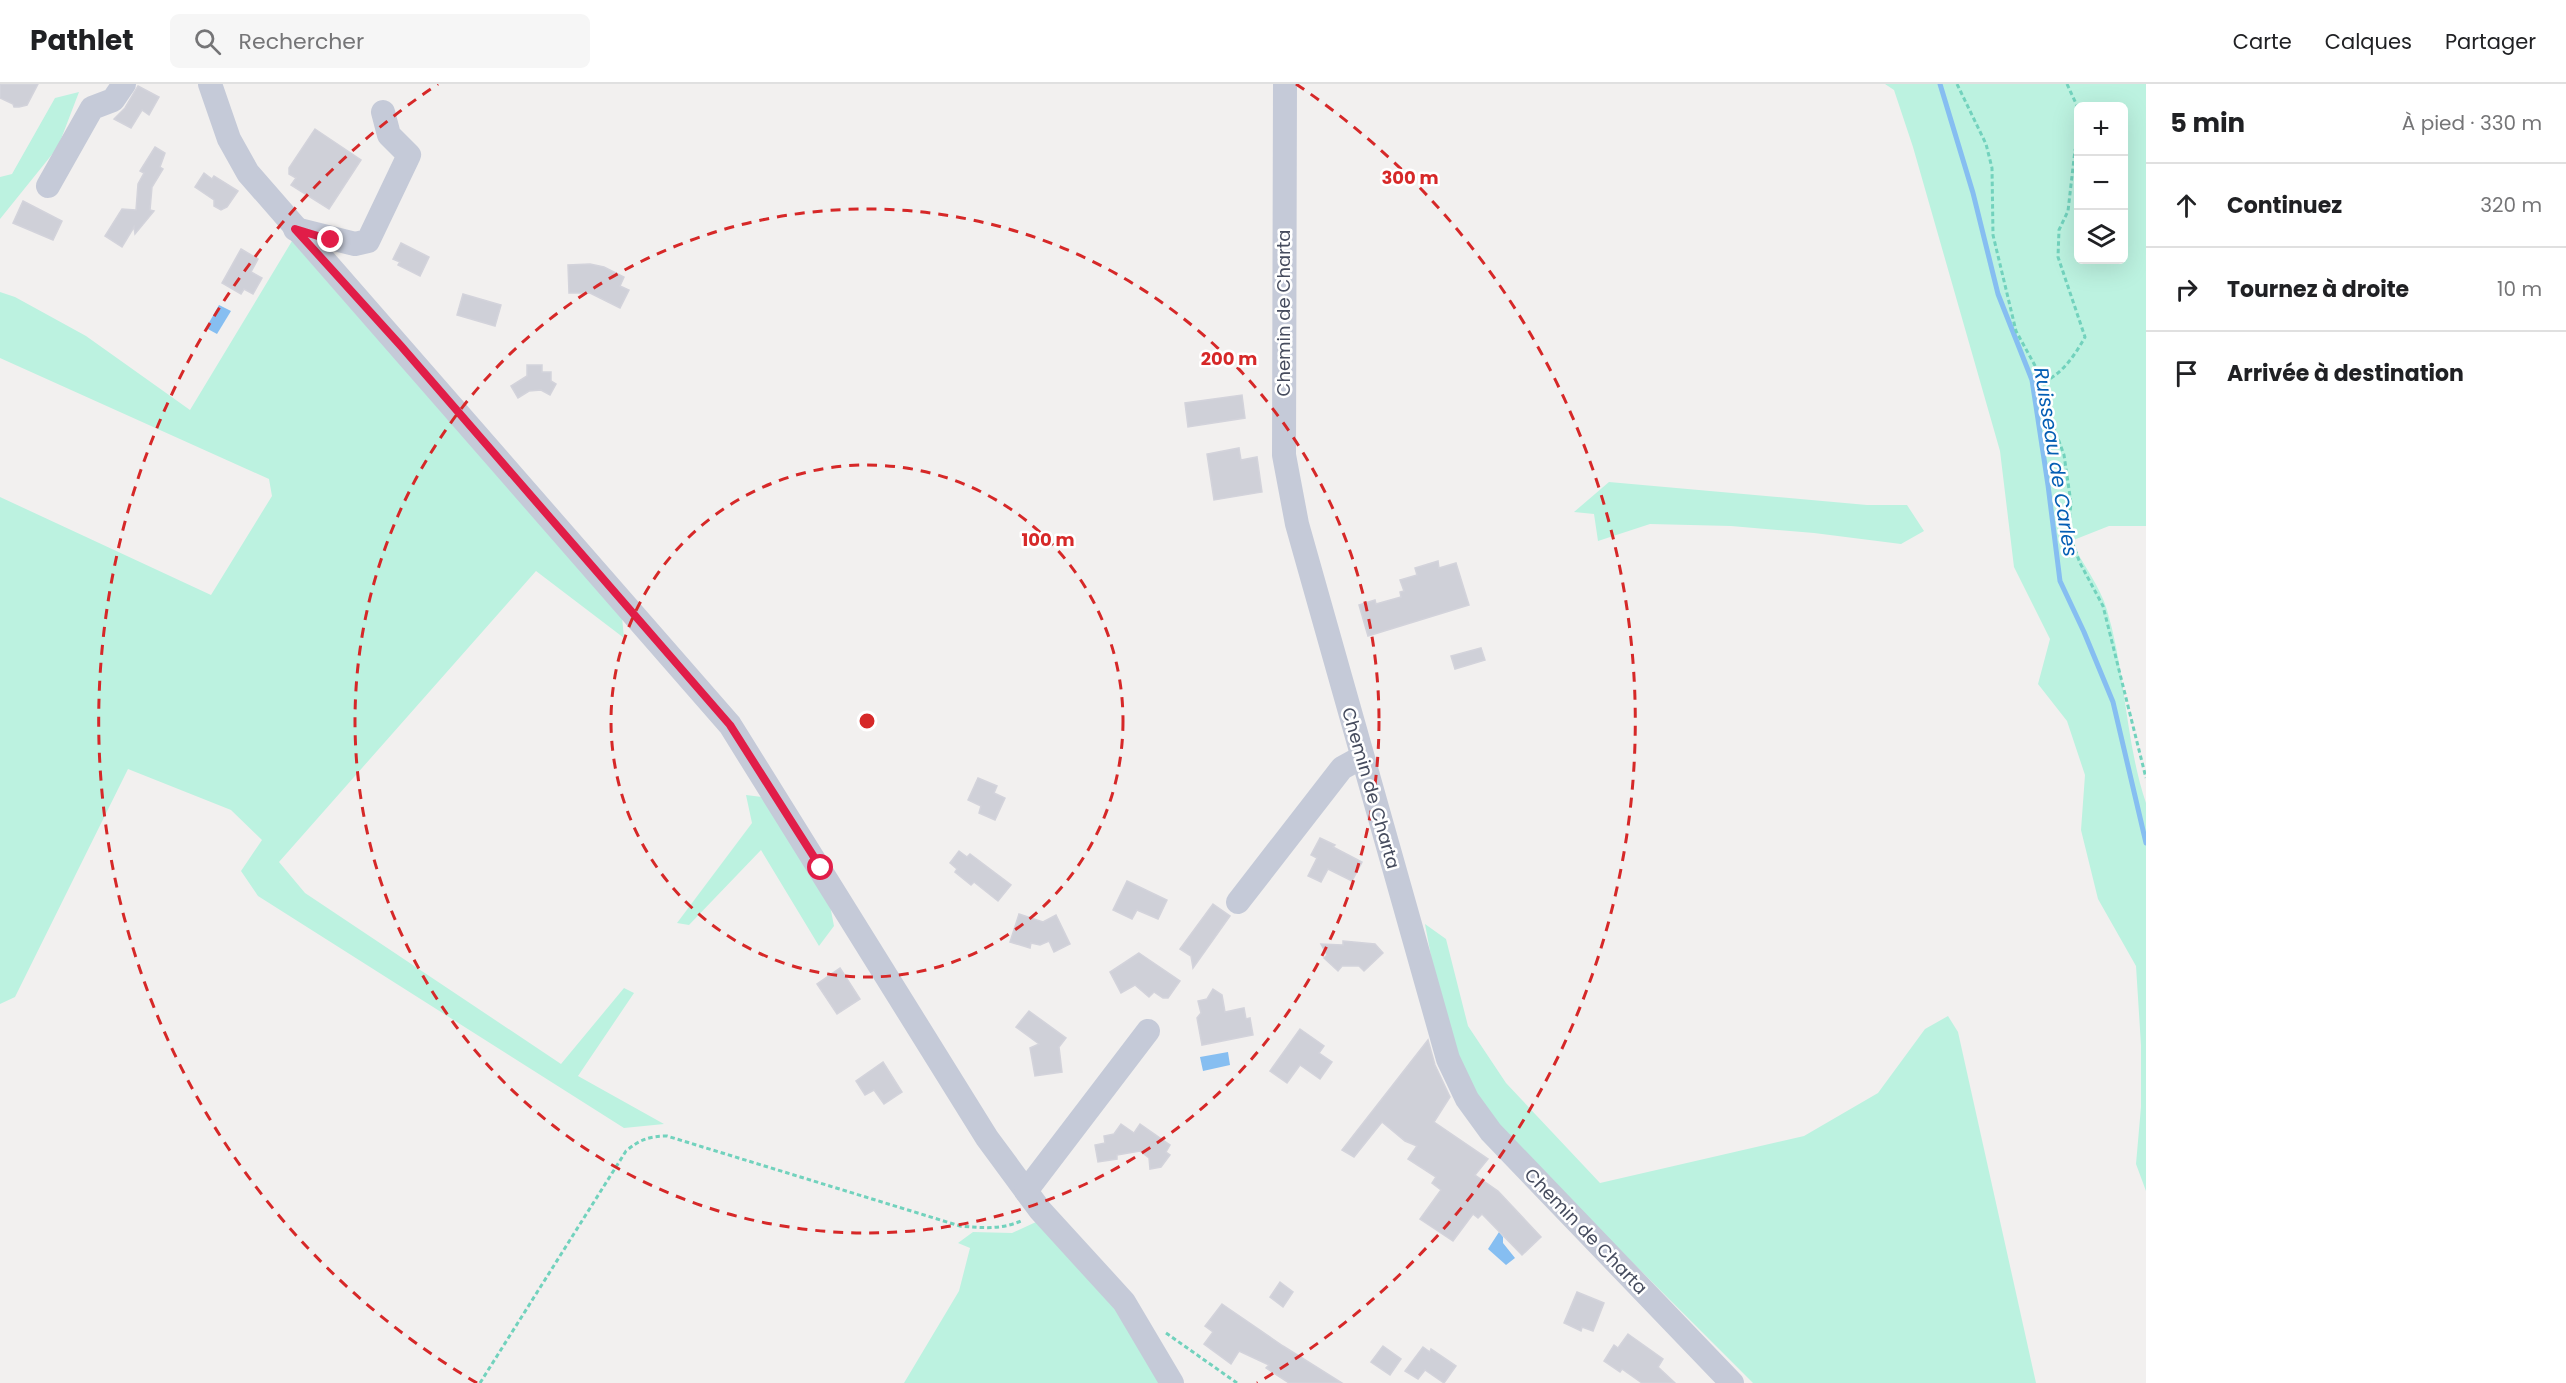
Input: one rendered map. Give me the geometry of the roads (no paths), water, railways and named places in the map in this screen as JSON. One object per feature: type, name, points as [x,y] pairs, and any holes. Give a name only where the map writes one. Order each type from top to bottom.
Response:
[{"type":"street","points":[[48,186],[92,108],[113,100],[124,84]]},
{"type":"street","points":[[210,84],[229,139],[248,173],[730,725],[987,1138],[1033,1201],[1124,1302],[1172,1383]]},
{"type":"street","name":"Chemin de Charta","points":[[1285,84],[1283,370],[1286,472],[1297,524],[1448,1059],[1467,1099],[1491,1132],[1732,1383]]},
{"type":"street","points":[[295,229],[355,244],[368,241],[409,155],[389,135],[383,112]]},
{"type":"street","points":[[1238,902],[1342,768],[1362,757]]},
{"type":"street","points":[[1033,1201],[1148,1031]]},
{"type":"water","points":[[219,305],[231,311],[217,334],[206,328]]},
{"type":"water","points":[[1228,1052],[1230,1065],[1203,1071],[1200,1057]]},
{"type":"water","points":[[1499,1232],[1503,1237],[1503,1243],[1515,1258],[1506,1265],[1488,1249]]},
{"type":"waterway","name":"Ruisseau de Carles","points":[[1940,84],[1973,193],[1998,294],[2032,380],[2060,581],[2113,702],[2146,843]]}]
